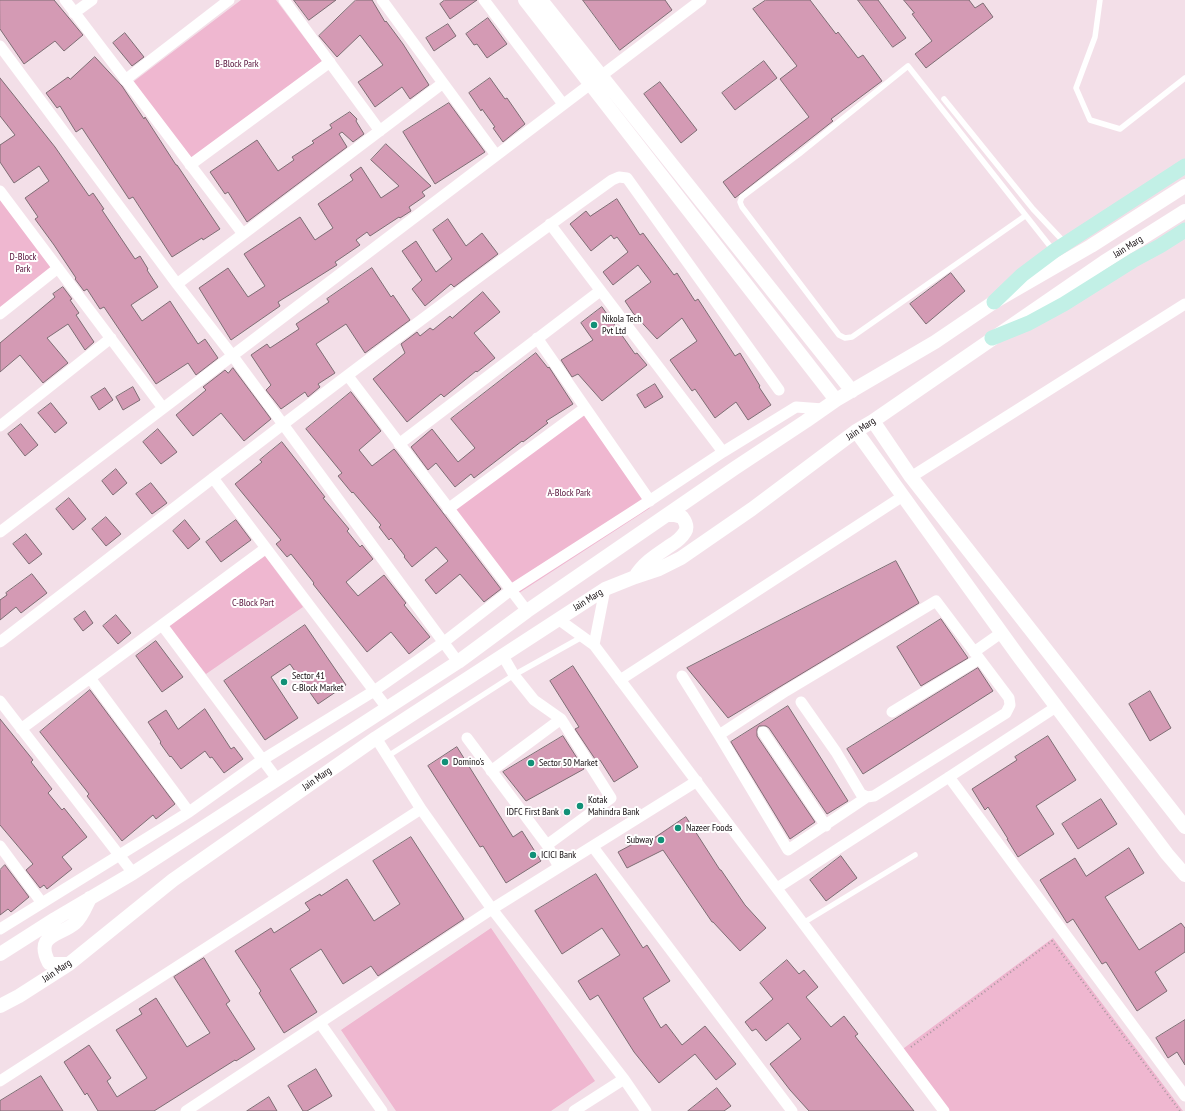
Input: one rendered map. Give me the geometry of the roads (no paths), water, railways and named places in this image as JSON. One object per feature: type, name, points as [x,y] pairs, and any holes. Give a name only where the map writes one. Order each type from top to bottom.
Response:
[{"type":"main road","points":[[994,302],[1022,275],[1060,247],[1185,166]]},
{"type":"main road","points":[[992,338],[1029,323],[1064,304],[1185,230]]},
{"type":"street","points":[[65,0],[242,234]]},
{"type":"street","points":[[74,13],[92,0]]},
{"type":"street","points":[[125,80],[229,0]]},
{"type":"street","points":[[284,0],[380,130]]},
{"type":"street","points":[[382,0],[496,155]]},
{"type":"street","points":[[484,0],[563,104]]},
{"type":"street","points":[[525,0],[595,80],[852,391]]},
{"type":"street","points":[[541,0],[595,80],[836,400]]},
{"type":"street","points":[[0,532],[701,0]]},
{"type":"street","points":[[0,46],[177,284],[232,355],[458,662]]},
{"type":"street","points":[[190,165],[330,62]]},
{"type":"street","points":[[177,284],[443,83]]},
{"type":"street","points":[[0,642],[283,424],[550,224],[612,180],[619,177],[627,178],[779,390]]},
{"type":"street","name":"Jain Marg","points":[[0,954],[133,873],[458,662],[527,611],[836,400],[935,342],[994,302],[1072,257],[1185,186]]},
{"type":"street","points":[[0,191],[163,408]]},
{"type":"street","name":"Jain Marg","points":[[0,1006],[19,996],[69,964],[173,880],[376,738],[605,589],[659,569],[681,558],[752,509],[856,431],[873,421],[1104,262],[1185,211]]},
{"type":"street","points":[[550,224],[723,452]]},
{"type":"street","points":[[0,314],[58,268]]},
{"type":"street","points":[[399,444],[600,291]]},
{"type":"street","points":[[911,477],[1185,304]]},
{"type":"street","points":[[0,426],[111,338]]},
{"type":"street","points":[[537,338],[650,501]]},
{"type":"street","points":[[348,376],[527,611]]},
{"type":"street","points":[[0,929],[189,812],[262,760],[374,691],[444,642],[511,590],[650,501],[723,452],[796,407],[823,409]]},
{"type":"street","points":[[448,509],[585,408]]},
{"type":"street","points":[[873,421],[911,477],[1185,827]]},
{"type":"street","points":[[856,431],[1001,633],[1167,854],[1185,875]]},
{"type":"street","points":[[213,478],[387,708]]},
{"type":"street","points":[[620,680],[904,496]]},
{"type":"street","points":[[636,577],[646,563],[677,541],[685,531],[686,525],[682,517],[667,515]]},
{"type":"street","points":[[22,729],[266,548]]},
{"type":"street","points":[[594,645],[605,589]]},
{"type":"street","points":[[682,676],[788,850],[826,826],[867,797],[874,796],[1006,713],[1010,706],[1009,698],[936,601],[786,691],[719,735]]},
{"type":"street","points":[[558,619],[594,645],[944,1111]]},
{"type":"street","points":[[162,625],[277,780]]},
{"type":"street","points":[[892,712],[977,656],[1001,633]]},
{"type":"street","points":[[503,656],[514,675],[534,700],[562,719],[611,798],[547,845]]},
{"type":"street","points":[[90,678],[189,812]]},
{"type":"street","points":[[0,701],[133,873]]},
{"type":"street","points":[[801,702],[836,752],[861,794],[867,797]]},
{"type":"street","points":[[776,888],[1056,707]]},
{"type":"street","points":[[491,771],[562,719]]},
{"type":"street","points":[[763,732],[826,826]]},
{"type":"street","points":[[376,738],[421,809],[492,909],[624,1079],[646,1111]]},
{"type":"street","points":[[467,738],[547,845],[559,867]]},
{"type":"street","points":[[949,777],[1185,1096]]},
{"type":"street","points":[[186,1111],[492,909],[697,781]]},
{"type":"street","points":[[0,1081],[421,809]]},
{"type":"street","points":[[0,846],[42,903]]},
{"type":"street","points":[[593,847],[792,1111]]},
{"type":"street","points":[[69,964],[49,963],[44,951],[46,943],[50,937],[74,924],[80,918],[90,898]]},
{"type":"street","points":[[320,1023],[382,1111]]},
{"type":"street","points":[[574,1111],[624,1079]]},
{"type":"lane","points":[[1100,0],[1095,37],[1076,88],[1090,120],[1120,129],[1185,78]]},
{"type":"lane","points":[[1025,216],[852,337],[845,338],[839,335],[742,207],[740,202],[742,198],[908,66],[1025,216],[1060,247]]},
{"type":"lane","points":[[944,99],[1033,208],[1060,247]]},
{"type":"lane","points":[[388,756],[514,675],[582,636]]},
{"type":"lane","points":[[803,923],[915,854]]},
{"type":"place","name":"Nikola Tech Pvt Ltd","points":[[594,325]]},
{"type":"place","name":"Sector 41 C-Block Market","points":[[284,682]]},
{"type":"place","name":"Domino's","points":[[445,762]]},
{"type":"place","name":"Sector 50 Market","points":[[531,763]]},
{"type":"place","name":"Kotak Mahindra Bank","points":[[580,806]]},
{"type":"place","name":"IDFC First Bank","points":[[567,812]]},
{"type":"place","name":"Nazeer Foods","points":[[678,828]]},
{"type":"place","name":"Subway","points":[[661,840]]},
{"type":"place","name":"ICICI Bank","points":[[533,855]]},
{"type":"park label","name":"B-Block Park","points":[[237,64]]},
{"type":"park label","name":"D-Block Park","points":[[23,262]]},
{"type":"park label","name":"A-Block Park","points":[[569,493]]},
{"type":"park label","name":"C-Block Part","points":[[253,603]]}]
